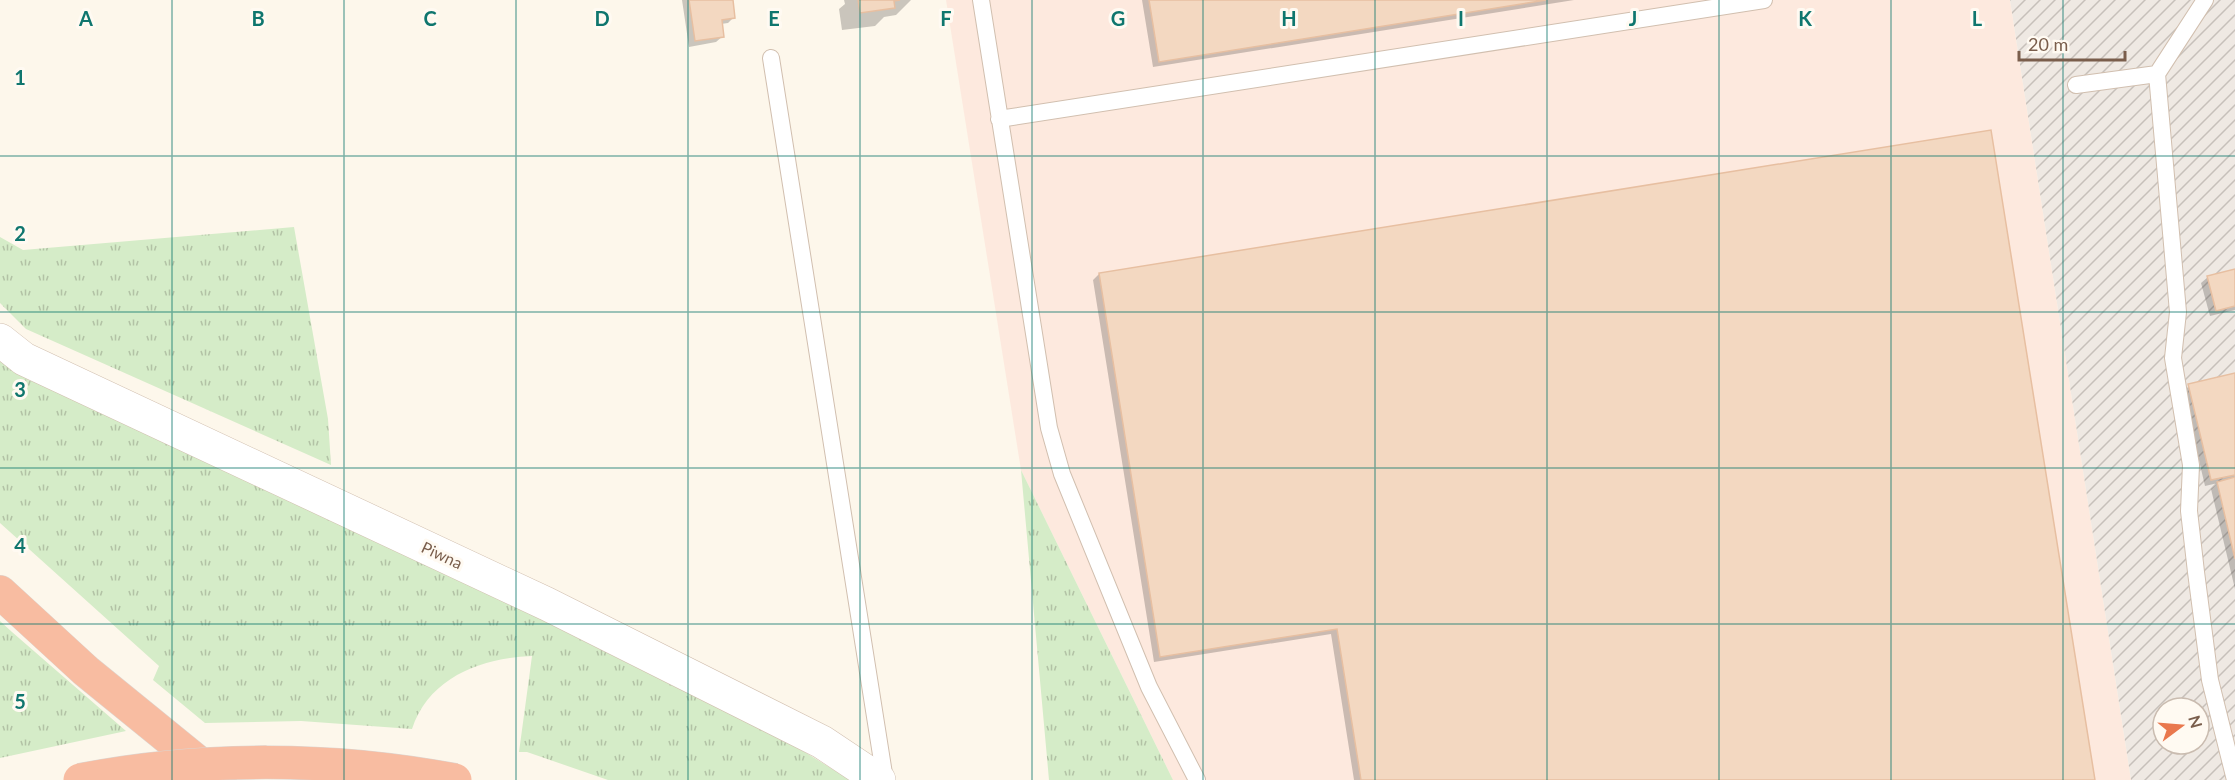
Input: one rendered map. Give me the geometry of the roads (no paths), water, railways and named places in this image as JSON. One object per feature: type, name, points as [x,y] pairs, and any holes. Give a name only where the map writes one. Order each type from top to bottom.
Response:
[{"type":"highway","points":[[0,592],[86,671],[220,780]]},
{"type":"highway","points":[[80,780],[120,772],[224,763],[311,763],[426,774],[455,780]]},
{"type":"street","name":"Piwna","points":[[0,340],[24,359],[589,625],[822,742],[879,780]]},
{"type":"lane","points":[[981,0],[1049,428],[1062,474],[1149,687],[1197,780]]},
{"type":"lane","points":[[999,119],[1764,0]]},
{"type":"lane","points":[[2205,0],[2157,74],[2178,312],[2173,358],[2191,465],[2189,511],[2210,680],[2235,780]]},
{"type":"lane","points":[[771,58],[885,780]]},
{"type":"lane","points":[[2076,85],[2157,74]]}]
